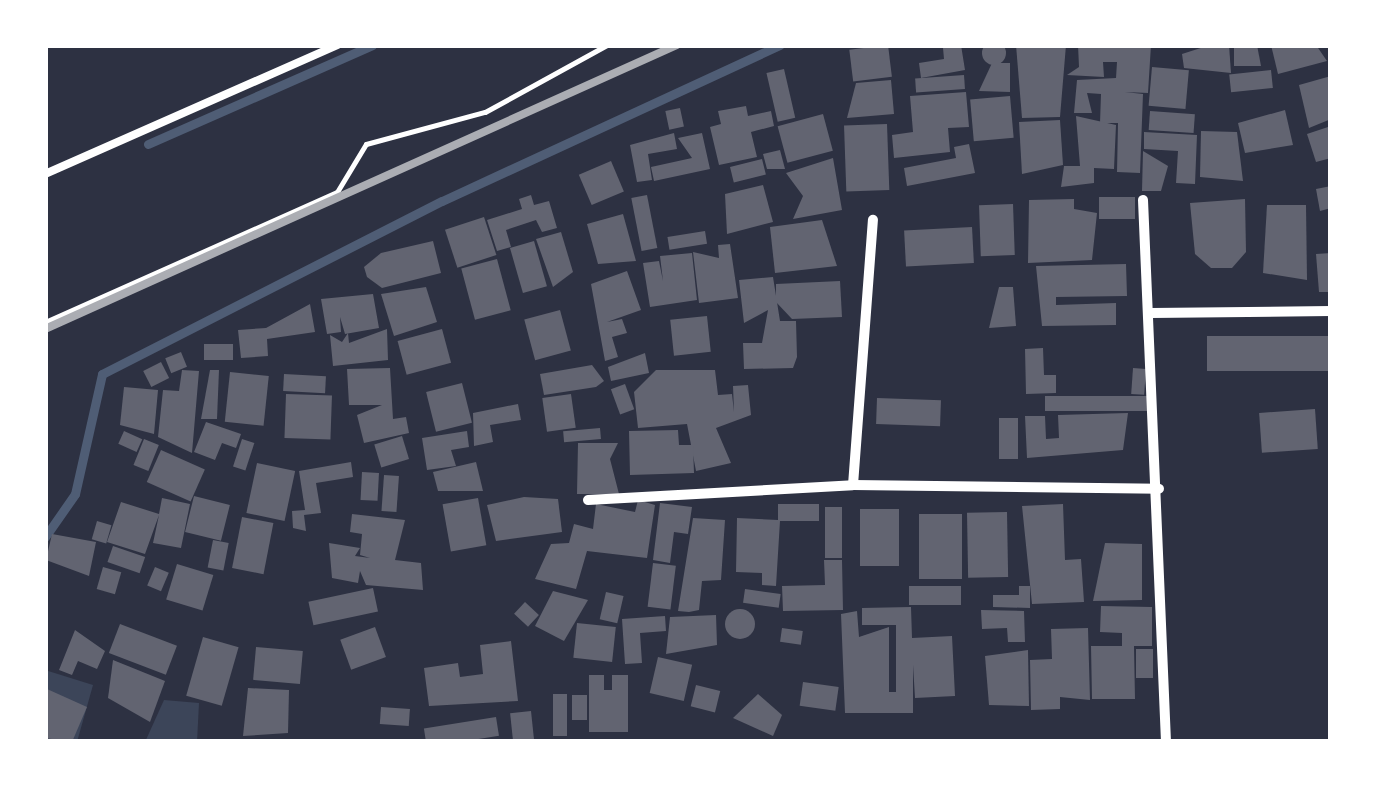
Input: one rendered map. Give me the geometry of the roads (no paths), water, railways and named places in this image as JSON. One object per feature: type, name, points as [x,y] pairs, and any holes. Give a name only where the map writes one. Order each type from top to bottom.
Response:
[{"type":"street","points":[[1143,200],[1159,489],[1166,742]]},
{"type":"street","points":[[853,485],[873,220]]},
{"type":"street","points":[[1150,313],[1331,311]]},
{"type":"street","points":[[588,500],[853,485],[1159,489]]},
{"type":"lane","points":[[45,174],[338,45]]},
{"type":"waterway","points":[[148,144],[372,45]]},
{"type":"waterway","points":[[45,537],[75,494],[102,374],[442,201],[780,45]]},
{"type":"railway","points":[[45,329],[677,45]]}]
